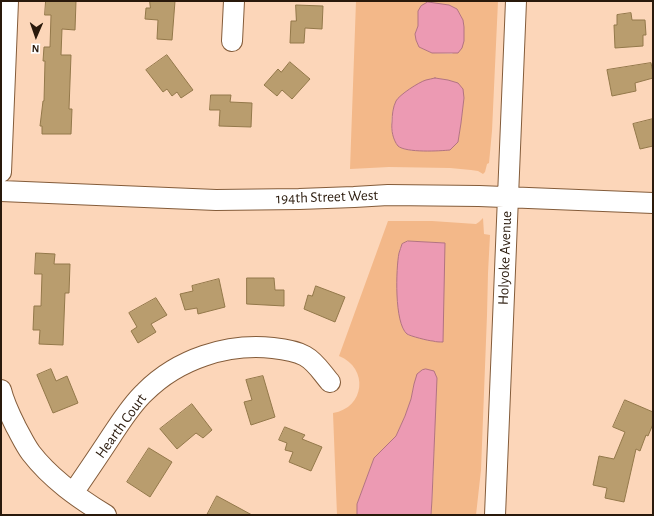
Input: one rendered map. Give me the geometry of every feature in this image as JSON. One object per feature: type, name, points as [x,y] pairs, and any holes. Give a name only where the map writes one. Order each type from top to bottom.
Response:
[{"type":"street","points":[[1,172],[8,1]]},
{"type":"street","points":[[232,41],[234,1]]},
{"type":"street","name":"Holyoke Avenue","points":[[495,515],[516,1]]},
{"type":"street","name":"194th Street West","points":[[1,191],[216,200],[307,199],[388,195],[508,197],[653,203]]},
{"type":"street","name":"Hearth Court","points":[[73,493],[121,422],[140,397],[168,373],[195,359],[237,348],[258,347],[282,349],[304,355],[312,360],[330,382]]},
{"type":"street","points":[[1,390],[11,418],[31,453],[54,478],[73,493],[106,515]]},
{"type":"shaded area","points":[[356,1],[498,1],[492,131],[489,163],[487,164],[485,172],[483,174],[478,171],[450,168],[389,167],[350,169]],"holes":[[[435,4],[449,5],[457,9],[463,20],[464,41],[452,54],[432,53],[419,47],[416,40],[415,34],[418,26],[419,11]],[[435,78],[458,83],[464,98],[458,142],[420,150],[409,150],[403,148],[398,145],[395,140],[391,122],[396,102],[410,88]]]},
{"type":"shaded area","points":[[428,2],[449,5],[457,9],[463,20],[464,27],[464,41],[462,48],[458,53],[432,53],[419,47],[415,34],[418,26],[418,11],[421,6]]},
{"type":"shaded area","points":[[435,78],[458,83],[463,89],[464,98],[458,142],[450,150],[439,151],[408,150],[398,146],[392,132],[392,114],[396,101],[401,95],[414,86],[423,81]]},
{"type":"shaded area","points":[[483,218],[484,234],[490,235],[481,470],[476,515],[431,515],[437,387],[414,384],[411,399],[396,436],[374,458],[357,504],[357,515],[337,515],[333,413],[344,410],[352,404],[357,396],[359,387],[359,378],[355,369],[349,362],[339,356],[388,221],[432,221],[476,224]],"holes":[[[408,241],[445,243],[421,338],[408,335],[403,329],[397,302],[399,252],[402,244]]]},
{"type":"shaded area","points":[[408,241],[445,243],[443,342],[412,336],[407,334],[403,328],[398,307],[397,270],[399,253],[402,244]]},
{"type":"shaded area","points":[[426,369],[434,371],[437,378],[431,515],[357,515],[357,504],[374,458],[396,436],[411,399],[417,374]]},
{"type":"building","points":[[46,1],[76,1],[75,30],[62,29],[61,55],[71,55],[69,109],[72,109],[71,134],[42,134],[42,126],[40,126],[44,101],[44,47],[50,47],[51,15],[45,15]]},
{"type":"building","points":[[150,1],[175,1],[172,40],[157,39],[158,20],[145,19],[146,8],[150,8]]},
{"type":"building","points":[[296,5],[323,6],[322,29],[305,28],[304,43],[290,43],[291,21],[296,21]]},
{"type":"building","points":[[631,13],[632,20],[645,20],[646,35],[643,35],[643,46],[615,48],[614,25],[617,25],[617,15]]},
{"type":"building","points":[[167,55],[193,90],[181,98],[177,92],[172,96],[167,89],[163,92],[146,70]]},
{"type":"building","points":[[290,62],[310,79],[292,99],[282,90],[277,96],[264,85],[278,69],[281,72]]},
{"type":"building","points":[[651,63],[653,78],[635,83],[636,91],[612,96],[607,70]]},
{"type":"building","points":[[211,95],[231,95],[230,102],[252,103],[251,127],[219,126],[220,110],[210,110]]},
{"type":"building","points":[[653,119],[653,146],[640,149],[633,124]]},
{"type":"building","points":[[36,253],[55,254],[54,264],[70,264],[69,293],[65,293],[63,345],[39,344],[40,330],[33,330],[34,306],[41,306],[42,274],[35,274]]},
{"type":"building","points":[[247,278],[274,278],[275,290],[284,290],[284,306],[247,304]]},
{"type":"building","points":[[219,279],[225,307],[198,314],[197,308],[185,310],[180,294],[193,291],[192,286]]},
{"type":"building","points":[[316,286],[345,297],[335,322],[304,309],[308,295],[312,296]]},
{"type":"building","points":[[156,298],[167,315],[151,324],[156,332],[138,343],[131,331],[137,327],[129,313]]},
{"type":"building","points":[[51,369],[56,381],[67,376],[78,403],[53,413],[37,375]]},
{"type":"building","points":[[263,376],[275,417],[251,425],[244,402],[252,400],[246,380]]},
{"type":"building","points":[[625,400],[653,412],[653,424],[648,436],[646,435],[640,451],[636,449],[624,502],[605,498],[607,488],[593,485],[599,456],[614,459],[625,432],[613,427]]},
{"type":"building","points":[[192,404],[212,430],[203,438],[196,433],[177,449],[160,429]]},
{"type":"building","points":[[285,427],[305,435],[302,439],[322,447],[311,471],[289,462],[293,452],[285,450],[287,443],[279,440]]},
{"type":"building","points":[[149,448],[172,462],[150,497],[127,482]]},
{"type":"building","points":[[217,496],[252,515],[207,515]]}]
